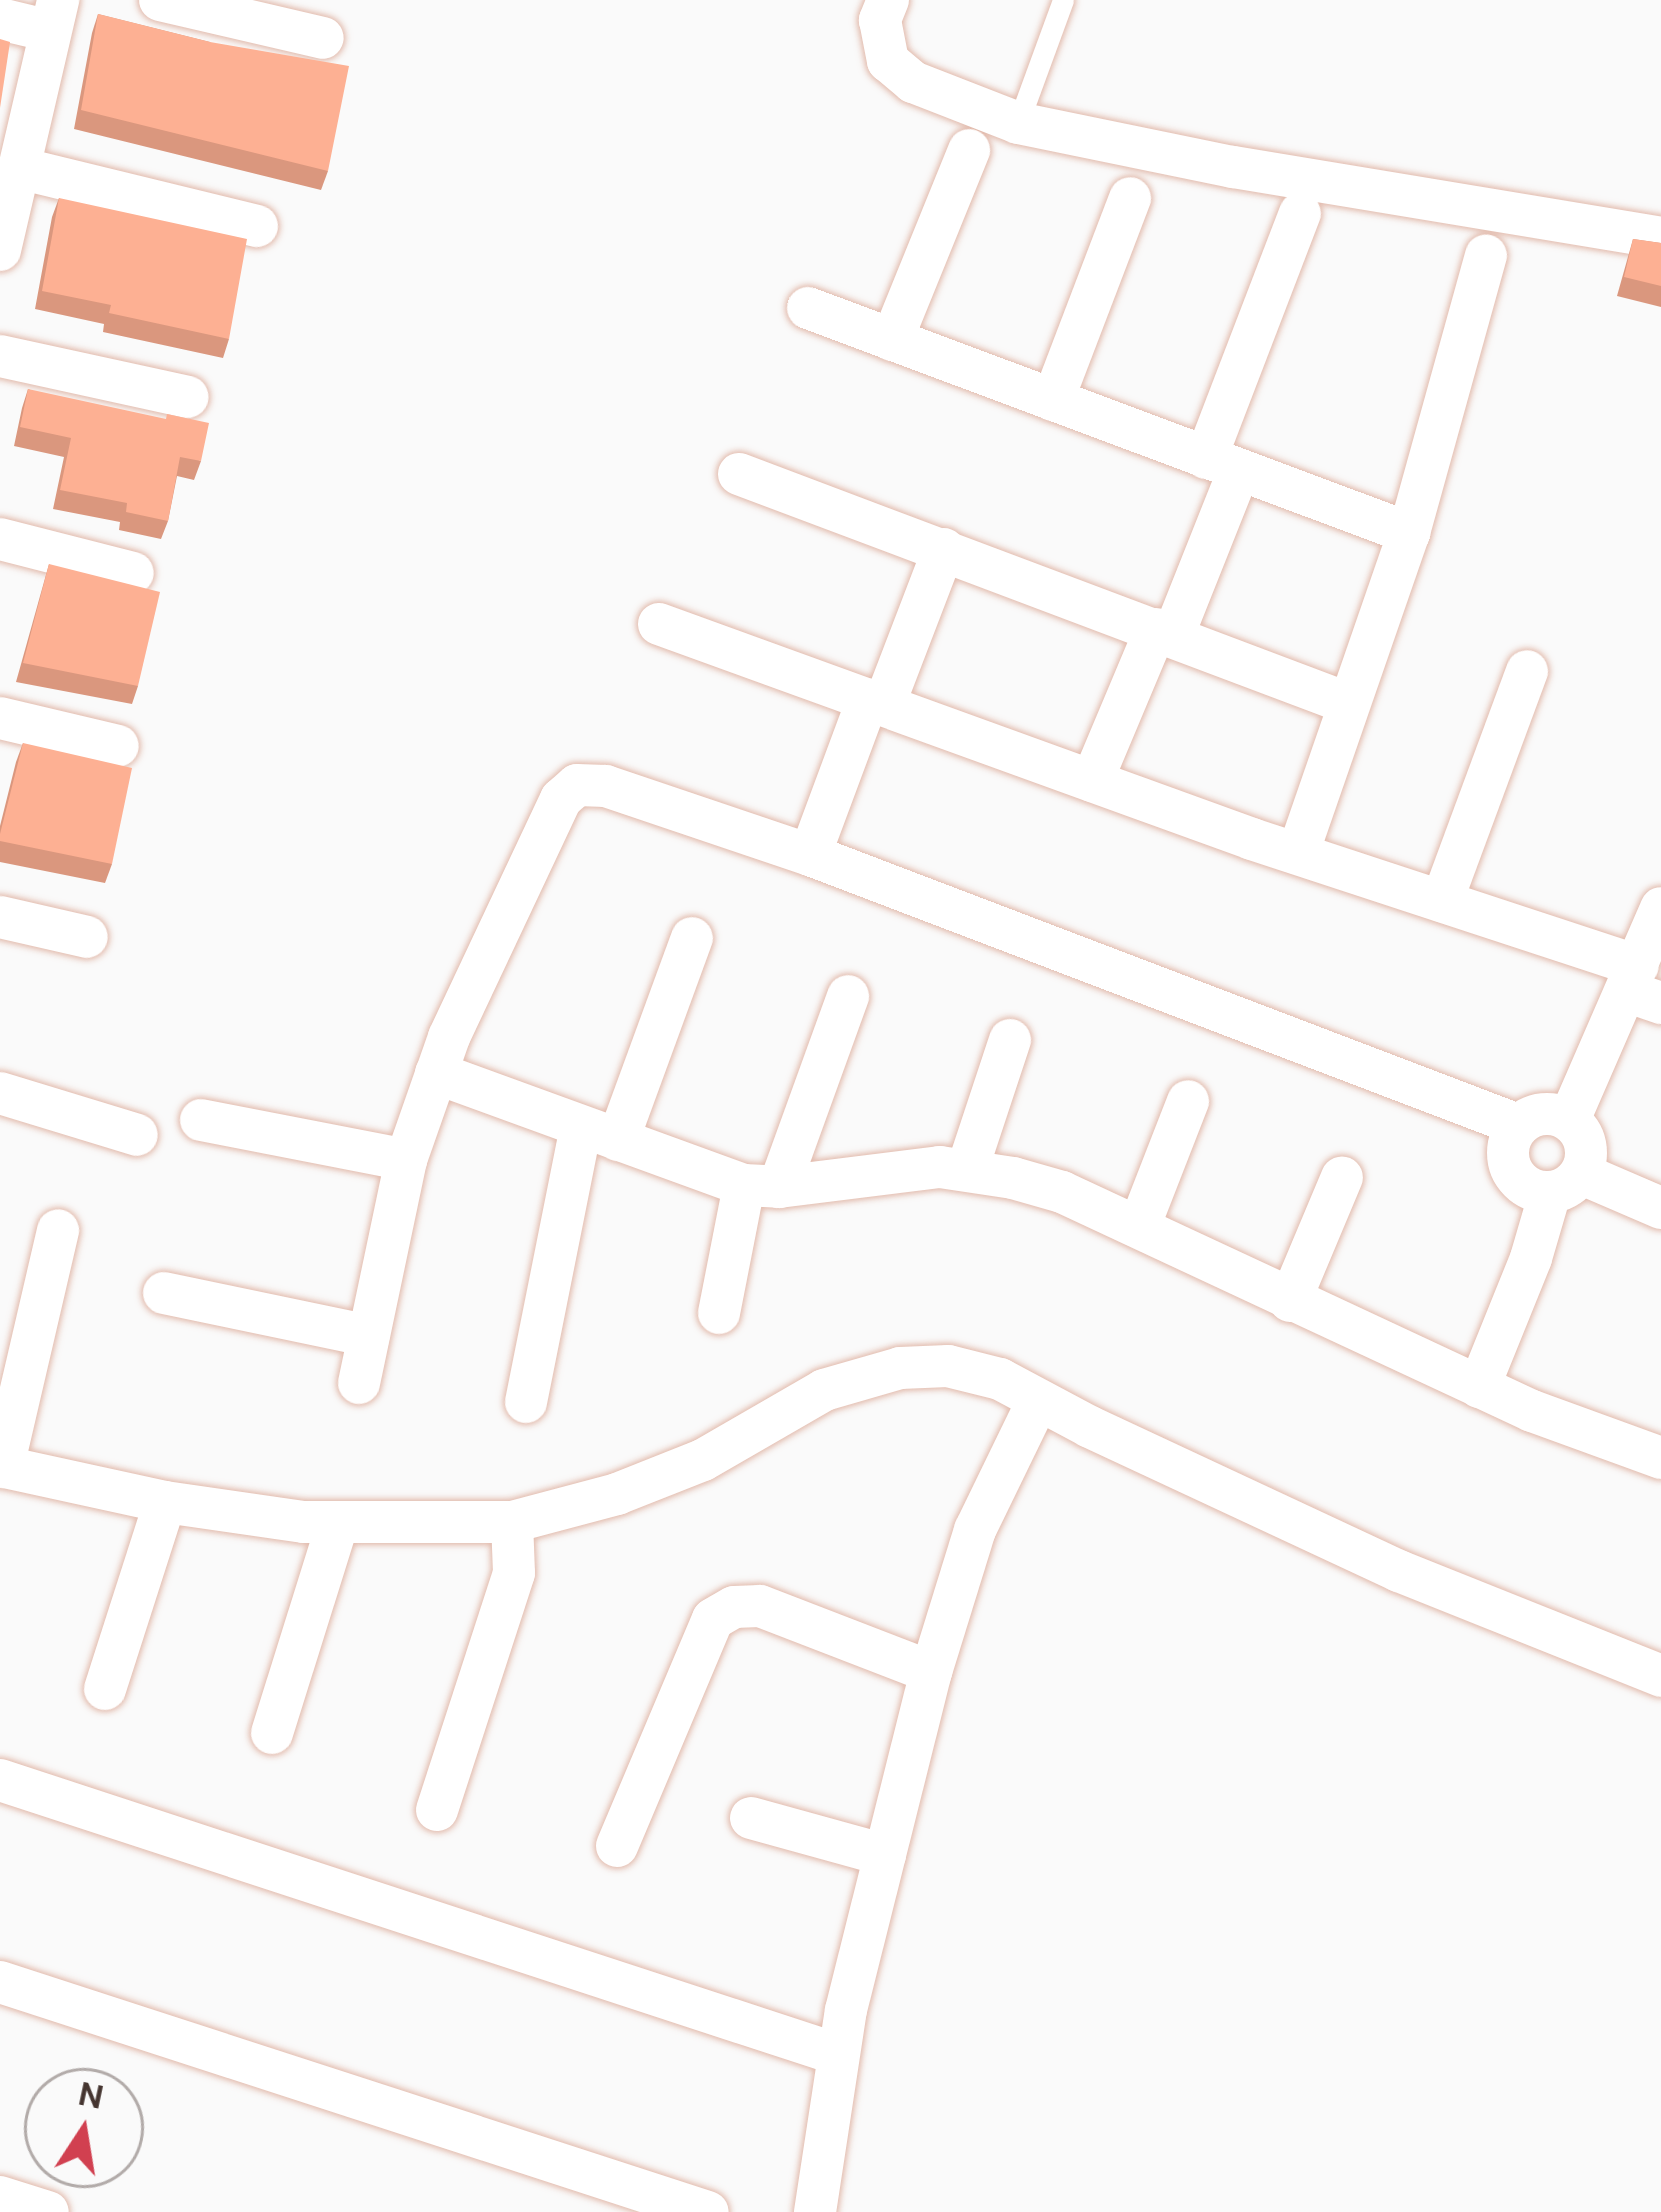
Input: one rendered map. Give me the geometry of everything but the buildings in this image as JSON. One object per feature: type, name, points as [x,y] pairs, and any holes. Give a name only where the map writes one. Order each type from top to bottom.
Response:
[{"type":"street","points":[[160,0],[323,38]]},
{"type":"street","points":[[888,0],[880,20],[888,61],[913,82],[1018,123],[1233,167],[1661,238]]},
{"type":"street","points":[[0,19],[54,16],[9,194],[0,250]]},
{"type":"street","points":[[892,340],[969,150]]},
{"type":"street","points":[[9,194],[257,226]]},
{"type":"street","points":[[1053,400],[1130,198]]},
{"type":"street","points":[[1092,781],[1165,633],[1300,213]]},
{"type":"street","points":[[1298,854],[1409,533],[1486,256]]},
{"type":"street","points":[[808,308],[1409,533]]},
{"type":"street","points":[[0,356],[188,397]]},
{"type":"street","points":[[739,474],[1347,703]]},
{"type":"street","points":[[0,539],[133,572]]},
{"type":"street","points":[[810,855],[944,549]]},
{"type":"street","points":[[659,624],[1298,854],[1442,901],[1642,986]]},
{"type":"street","points":[[1442,901],[1527,671]]},
{"type":"street","points":[[0,718],[118,746]]},
{"type":"street","points":[[359,1383],[406,1160],[436,1073],[561,799],[577,785],[606,785],[810,855],[1519,1125],[1548,1113],[1569,1120],[1584,1138],[1479,1387]]},
{"type":"street","points":[[1569,1120],[1642,986],[1661,908]]},
{"type":"street","points":[[0,917],[87,937]]},
{"type":"street","points":[[526,1402],[600,1133],[692,938]]},
{"type":"street","points":[[719,1313],[762,1186],[848,997]]},
{"type":"street","points":[[967,1170],[1010,1040]]},
{"type":"street","points":[[436,1073],[762,1186],[909,1169],[967,1170],[1061,1192],[1479,1387],[1661,1458]]},
{"type":"street","points":[[0,1094],[137,1136]]},
{"type":"street","points":[[1138,1227],[1187,1100]]},
{"type":"street","points":[[201,1120],[406,1160]]},
{"type":"street","points":[[1519,1125],[1508,1150],[1514,1175],[1524,1186],[1566,1183],[1661,1208]]},
{"type":"street","points":[[1290,1301],[1342,1177]]},
{"type":"street","points":[[58,1230],[2,1466],[165,1502],[338,1523],[512,1522],[616,1494],[703,1460],[824,1390],[863,1376],[947,1366],[1000,1379],[1399,1571],[1661,1676]]},
{"type":"street","points":[[164,1293],[369,1336]]},
{"type":"street","points":[[815,2212],[837,2054],[931,1672],[975,1530],[1038,1400]]},
{"type":"street","points":[[105,1689],[165,1502]]},
{"type":"street","points":[[436,1810],[514,1573],[512,1522]]},
{"type":"street","points":[[272,1733],[338,1523]]},
{"type":"street","points":[[617,1846],[713,1619],[734,1606],[760,1606],[931,1672]]},
{"type":"street","points":[[0,1780],[837,2054]]},
{"type":"street","points":[[751,1817],[885,1855]]},
{"type":"street","points":[[0,1982],[708,2212]]},
{"type":"street","points":[[0,2197],[48,2212]]},
{"type":"lane","points":[[1018,123],[1063,0]]}]
